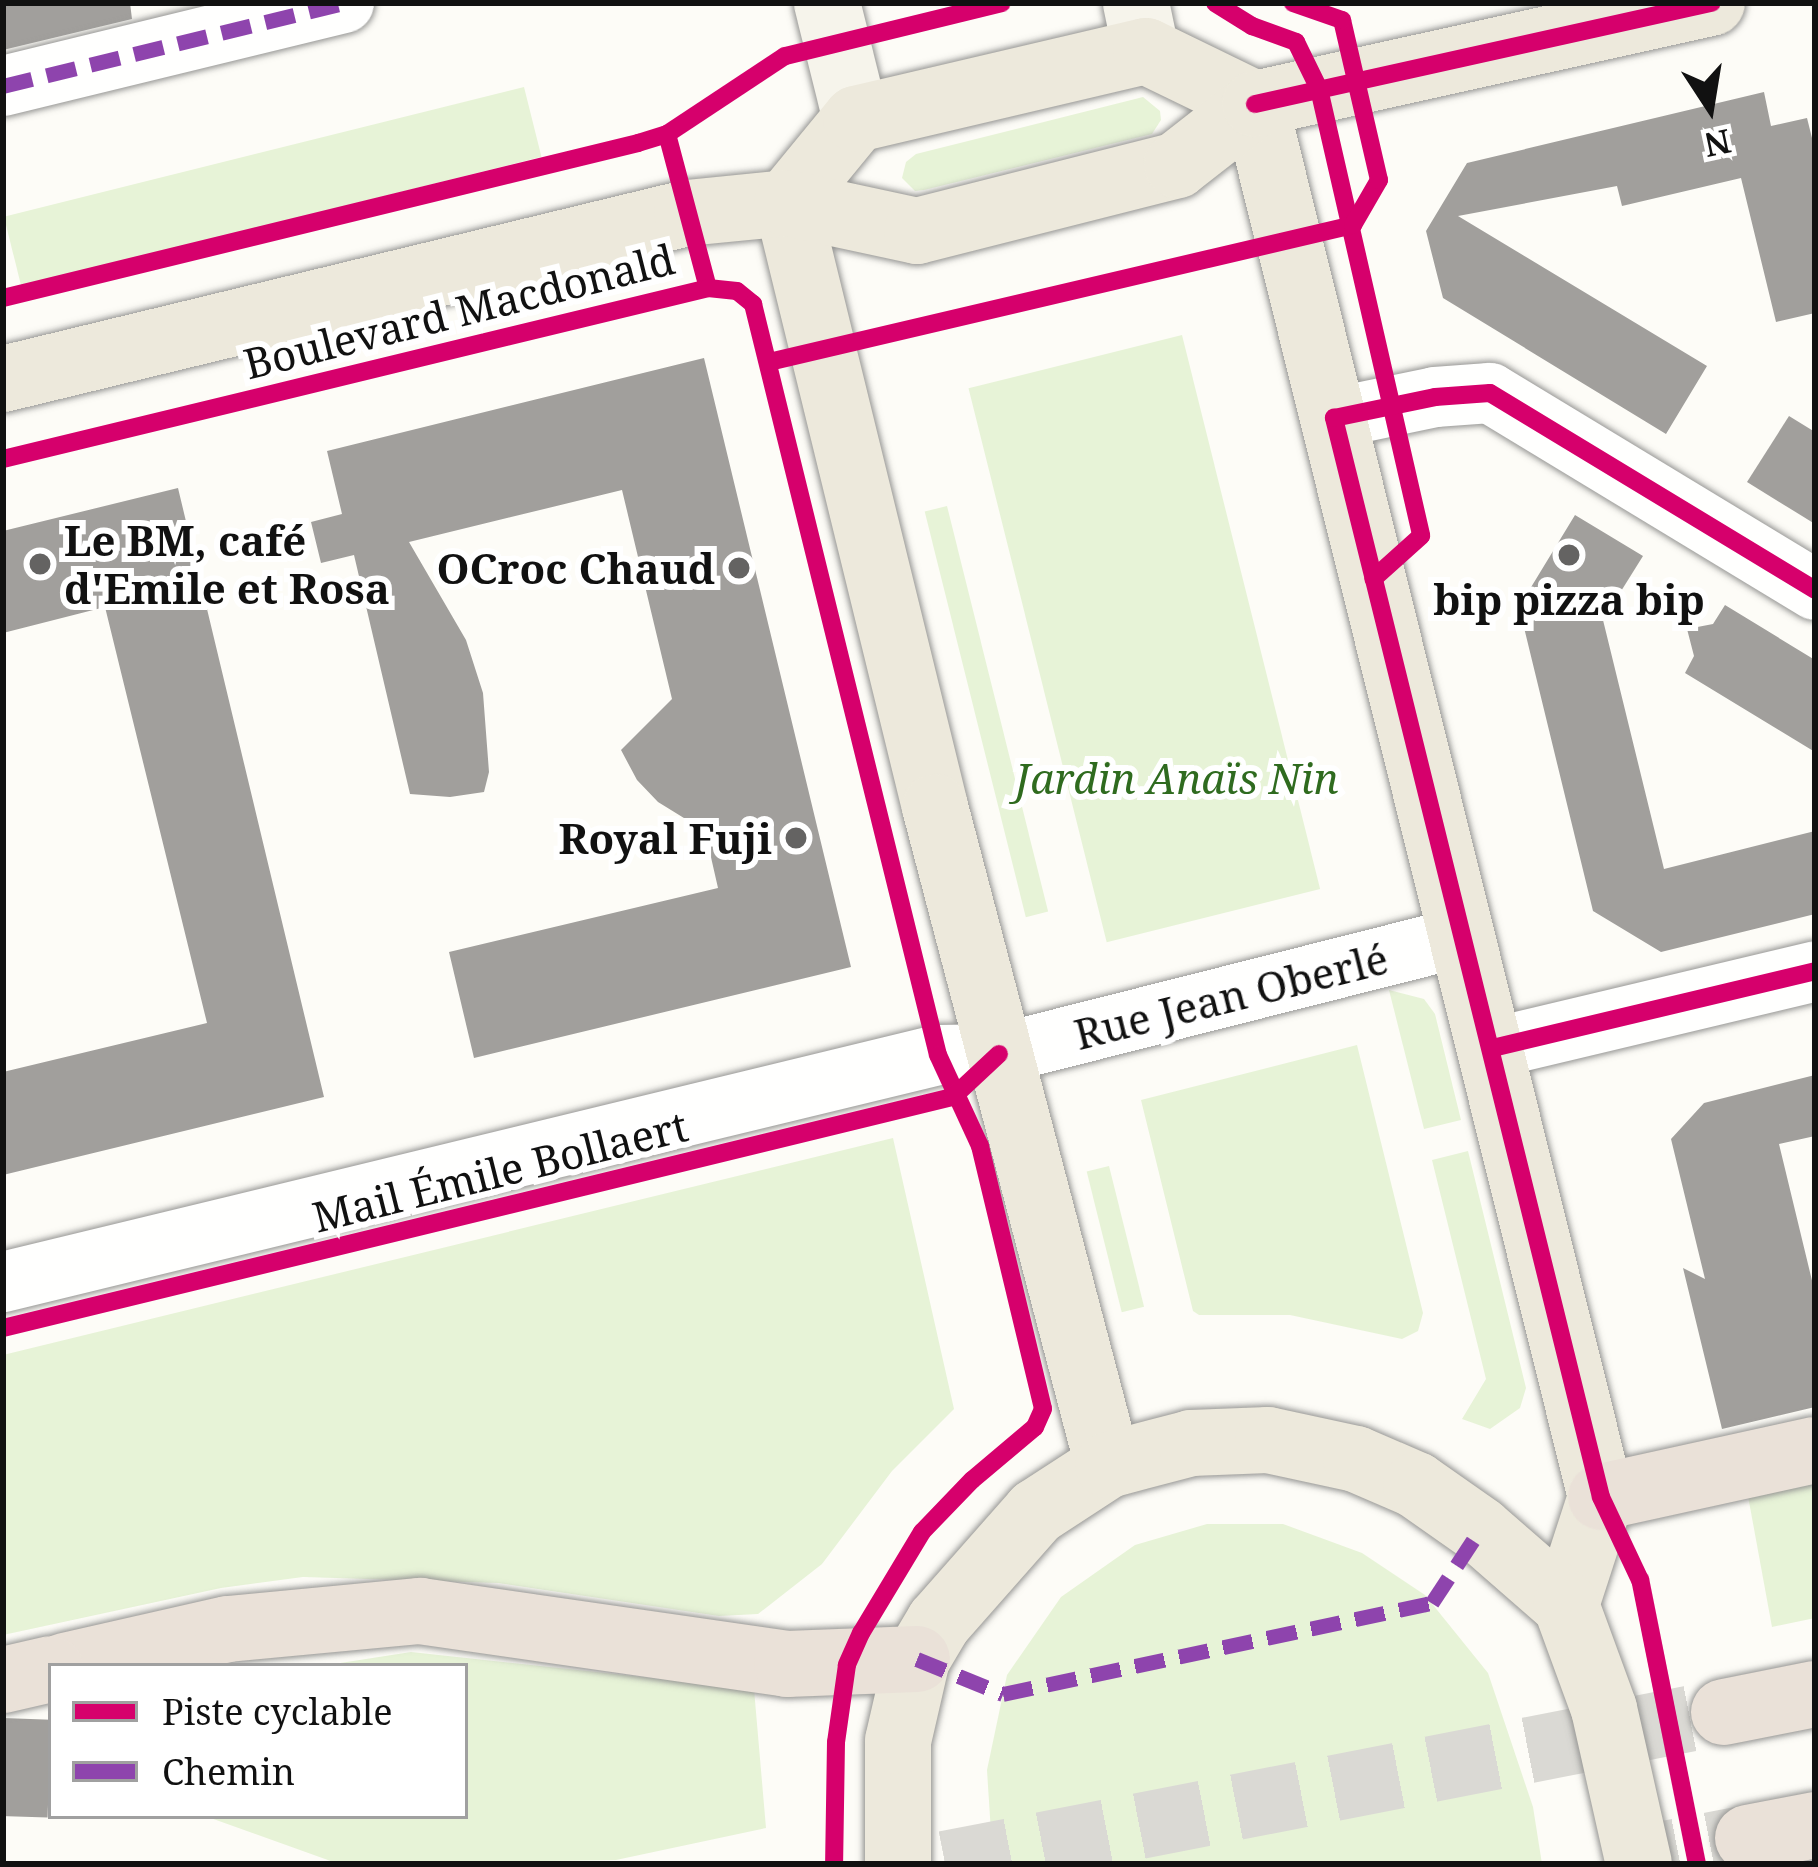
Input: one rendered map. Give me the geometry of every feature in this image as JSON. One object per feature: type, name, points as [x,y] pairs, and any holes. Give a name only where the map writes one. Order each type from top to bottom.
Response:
[{"type":"highway","points":[[1601,1497],[1815,1450]]},
{"type":"highway","points":[[78,1663],[228,1629],[420,1611],[787,1664],[917,1659]]},
{"type":"highway","points":[[3,1680],[48,1670]]},
{"type":"highway","points":[[1724,1712],[1815,1694]]},
{"type":"highway","points":[[1748,1838],[1815,1825]]},
{"type":"main road","points":[[827,3],[856,119]]},
{"type":"main road","points":[[1256,104],[1712,3]]},
{"type":"main road","points":[[1108,1465],[999,1054],[787,203],[856,119],[1141,27],[1256,104],[1601,1497],[1566,1605]]},
{"type":"main road","name":"Boulevard Macdonald","points":[[3,379],[657,219],[787,203],[917,231],[1177,166],[1256,104]]},
{"type":"main road","points":[[898,1864],[898,1741],[917,1659],[939,1622],[1036,1512],[1108,1465],[1191,1443],[1268,1440],[1356,1459],[1396,1476],[1480,1530],[1566,1605],[1604,1708],[1639,1864]]},
{"type":"main road","points":[[1480,1530],[1601,1497]]},
{"type":"street","points":[[3,86],[344,3]]},
{"type":"street","points":[[1334,418],[1435,397],[1490,393],[1815,590]]},
{"type":"street","name":"Rue Jean Oberlé","points":[[3,1282],[938,1055],[999,1054],[1463,937]]},
{"type":"street","points":[[1493,1048],[1815,971]]},
{"type":"green space","points":[[524,87],[541,157],[21,287],[4,217]]},
{"type":"green space","points":[[1143,97],[1160,111],[1161,120],[1152,134],[924,190],[915,191],[902,178],[906,162],[916,154]]},
{"type":"green space","name":"Jardin Anaïs Nin","points":[[1182,335],[1320,889],[1107,942],[969,388]]},
{"type":"green space","points":[[947,506],[1048,912],[1026,917],[925,512]]},
{"type":"green space","points":[[1389,990],[1424,999],[1435,1014],[1461,1120],[1424,1129]]},
{"type":"green space","points":[[1357,1045],[1423,1313],[1418,1331],[1402,1339],[1290,1315],[1199,1315],[1193,1311],[1141,1100]]},
{"type":"green space","points":[[893,1138],[954,1409],[892,1471],[822,1564],[758,1614],[719,1616],[498,1583],[303,1577],[221,1588],[3,1635],[3,1355]]},
{"type":"green space","points":[[1468,1151],[1526,1388],[1520,1408],[1490,1429],[1462,1419],[1486,1379],[1432,1160]]},
{"type":"green space","points":[[1109,1166],[1144,1307],[1122,1312],[1087,1172]]},
{"type":"green space","points":[[1815,1481],[1815,1618],[1772,1627],[1748,1496]]},
{"type":"green space","points":[[1207,1524],[1283,1524],[1362,1553],[1425,1595],[1488,1673],[1533,1807],[1542,1864],[993,1864],[987,1770],[1007,1675],[1061,1597],[1135,1545]]},
{"type":"green space","points":[[411,1652],[754,1689],[766,1828],[616,1860],[339,1864],[213,1819],[468,1819],[468,1663],[340,1663]]},
{"type":"building","points":[[3,3],[130,3],[132,19],[3,50]]},
{"type":"building","points":[[1764,92],[1771,126],[1807,118],[1815,150],[1815,313],[1776,322],[1741,178],[1622,206],[1617,186],[1458,216],[1707,366],[1666,434],[1443,298],[1426,231],[1467,163]]},
{"type":"building","points":[[704,358],[851,967],[474,1058],[449,952],[718,888],[705,831],[658,802],[637,780],[621,750],[672,699],[622,490],[409,542],[466,640],[483,693],[489,772],[484,792],[450,797],[410,794],[354,555],[321,563],[311,522],[342,514],[327,451]]},
{"type":"building","points":[[1789,416],[1815,432],[1815,524],[1747,482]]},
{"type":"building","points":[[178,488],[324,1097],[3,1175],[3,1072],[207,1023],[105,607],[3,633],[3,531]]},
{"type":"building","points":[[1575,515],[1643,556],[1603,620],[1664,869],[1815,831],[1815,914],[1661,952],[1593,911],[1519,607]]},
{"type":"building","points":[[1725,605],[1815,660],[1815,752],[1685,673],[1694,656],[1687,629],[1713,624]]},
{"type":"building","points":[[1815,1075],[1815,1136],[1779,1144],[1815,1293],[1815,1407],[1722,1429],[1683,1268],[1705,1279],[1671,1139],[1704,1103]]},
{"type":"building","points":[[3,1718],[48,1720],[48,1818],[3,1816]]},
{"type":"tunnel","points":[[945,1864],[1724,1712]]},
{"type":"tunnel","points":[[1613,1864],[1748,1838]]},
{"type":"marked path","points":[[3,86],[344,3]]},
{"type":"marked path","points":[[917,1659],[1003,1694],[1432,1603],[1480,1530]]},
{"type":"cycle path","points":[[3,298],[638,143],[667,134],[785,56],[1002,3]]},
{"type":"cycle path","points":[[1215,3],[1252,26],[1296,42],[1319,89],[1421,536],[1373,579]]},
{"type":"cycle path","points":[[769,362],[1353,225],[1379,180],[1342,20],[1293,3]]},
{"type":"cycle path","points":[[1255,104],[1712,3]]},
{"type":"cycle path","points":[[667,134],[708,288]]},
{"type":"cycle path","points":[[3,459],[708,288],[737,291],[753,304],[938,1055],[980,1146],[1043,1409],[1035,1427],[972,1480],[922,1532],[861,1633],[847,1665],[836,1742],[834,1864]]},
{"type":"cycle path","points":[[1697,1864],[1640,1580],[1601,1497],[1334,418],[1435,397],[1490,393],[1815,590]]},
{"type":"cycle path","points":[[1493,1048],[1815,971]]},
{"type":"cycle path","name":"Mail Émile Bollaert","points":[[3,1328],[953,1097],[999,1054]]},
{"type":"place","name":"bip pizza bip","points":[[1569,555]]},
{"type":"place","name":"Le BM, café d'Emile et Rosa","points":[[40,564]]},
{"type":"place","name":"OCroc Chaud","points":[[739,568]]},
{"type":"place","name":"Royal Fuji","points":[[796,838]]}]
